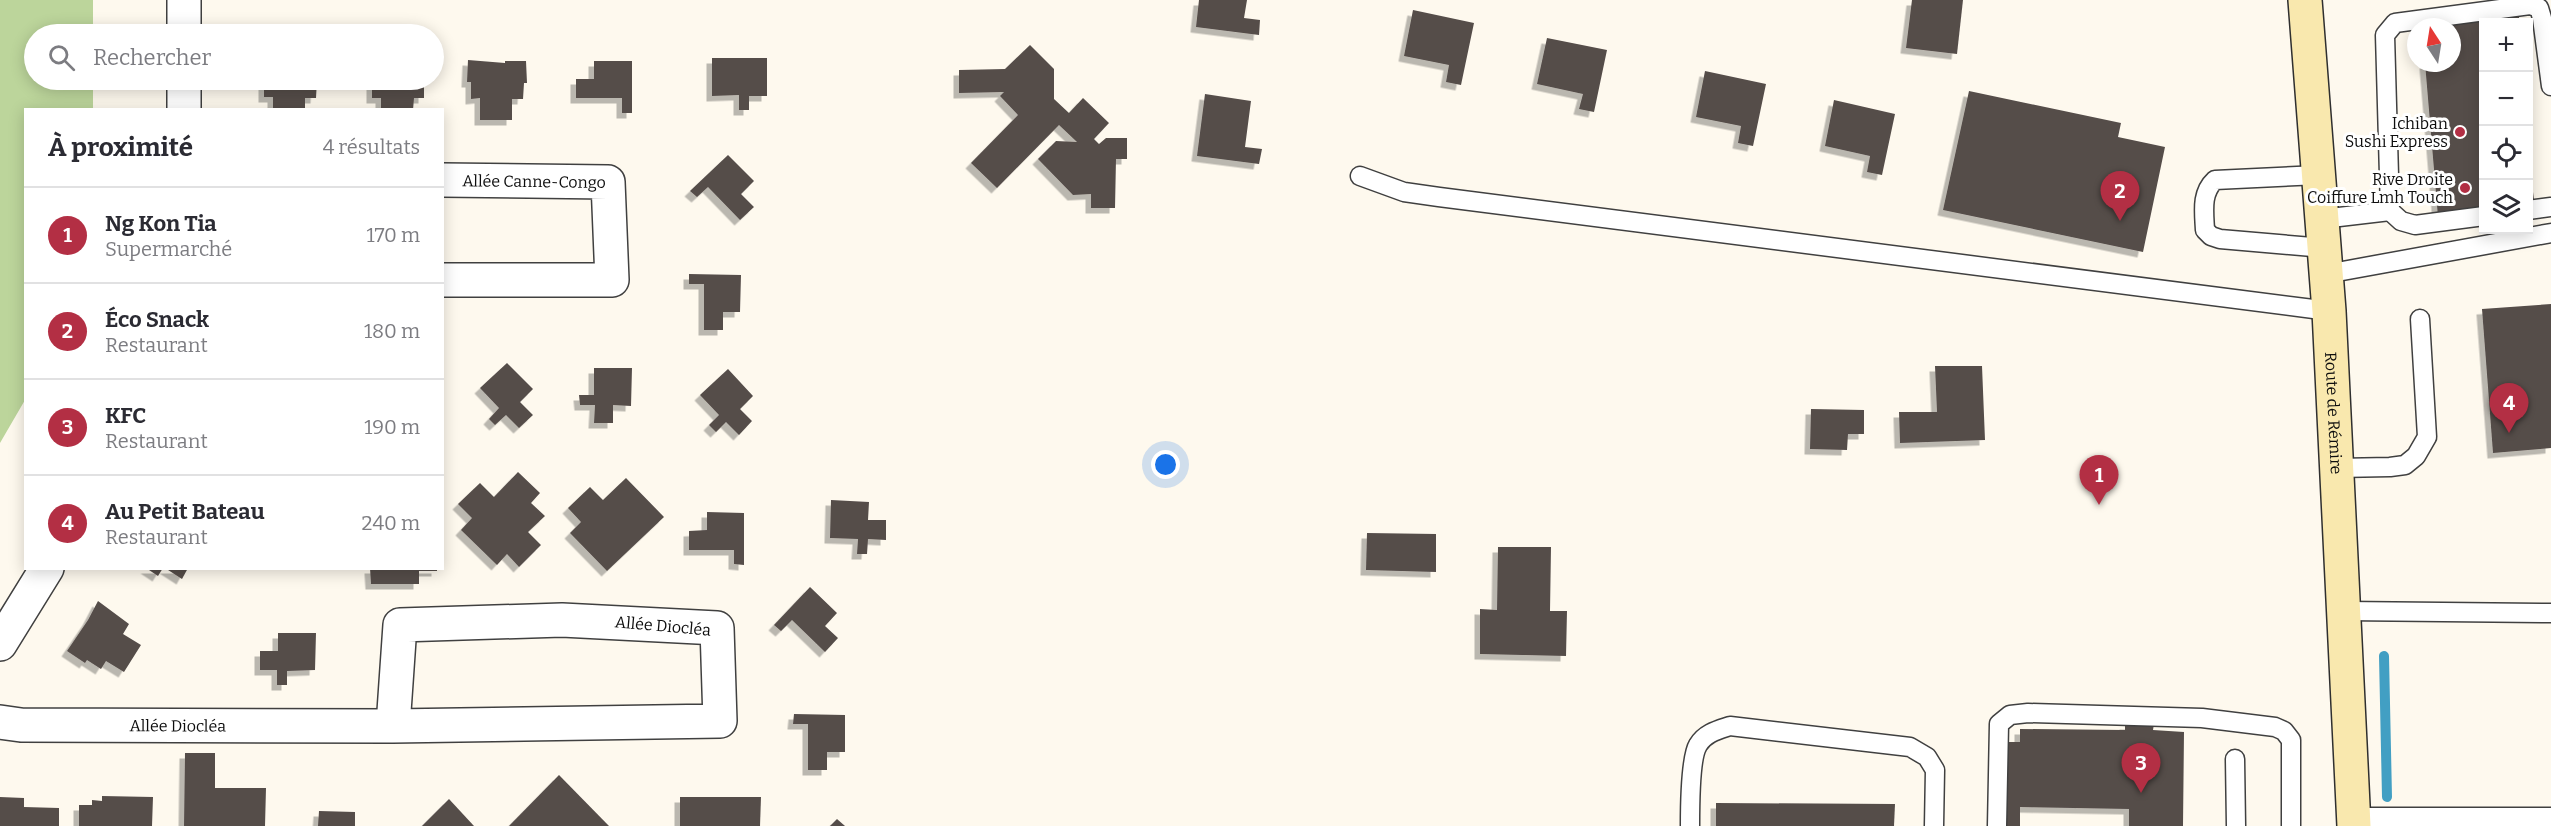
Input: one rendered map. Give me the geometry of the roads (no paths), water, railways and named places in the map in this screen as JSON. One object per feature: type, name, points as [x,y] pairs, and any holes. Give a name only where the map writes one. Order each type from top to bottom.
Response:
[{"type":"main road","name":"Route de Rémire","points":[[2305,0],[2329,311],[2354,821]]},
{"type":"street","points":[[184,0],[184,24]]},
{"type":"street","points":[[184,90],[184,108]]},
{"type":"street","name":"Allée Canne-Congo","points":[[444,180],[608,182],[612,280],[444,280]]},
{"type":"street","points":[[0,644],[46,570]]},
{"type":"street","name":"Allée Diocléa","points":[[0,722],[21,725],[393,726],[720,721],[717,628],[562,620],[400,625],[393,726]]},
{"type":"lane","points":[[2479,217],[2415,225],[2401,221],[2390,211],[2385,35],[2395,23],[2530,5],[2539,8],[2551,86]]},
{"type":"lane","points":[[2319,175],[2215,180],[2209,186],[2204,198],[2205,230],[2211,236],[2220,239],[2324,247],[2551,233]]},
{"type":"lane","points":[[1359,176],[1404,192],[1439,197],[2329,311]]},
{"type":"lane","points":[[2533,209],[2551,207]]},
{"type":"lane","points":[[2324,247],[2390,211]]},
{"type":"lane","points":[[2337,468],[2390,468],[2405,465],[2416,456],[2427,437],[2420,318]]},
{"type":"lane","points":[[2344,611],[2551,613]]},
{"type":"lane","points":[[1997,826],[1999,724],[2010,715],[2028,713],[2202,718],[2275,727],[2284,731],[2291,740],[2291,826]]},
{"type":"lane","points":[[1690,826],[1690,801],[1697,746],[1709,733],[1730,726],[1910,747],[1927,757],[1935,770],[1934,826]]},
{"type":"lane","points":[[2235,759],[2236,826]]},
{"type":"lane","points":[[2354,821],[2551,817]]},
{"type":"waterway","points":[[2384,656],[2387,797]]},
{"type":"place","name":"Ichiban Sushi Express","points":[[2460,132]]},
{"type":"place","name":"Rive Droite Coiffure Lmh Touch","points":[[2465,188]]},
{"type":"place","name":"Éco Snack","points":[[2120,221]]},
{"type":"place","name":"Au Petit Bateau","points":[[2509,433]]},
{"type":"place","name":"Ng Kon Tia","points":[[2099,505]]},
{"type":"place","name":"KFC","points":[[2141,793]]}]
